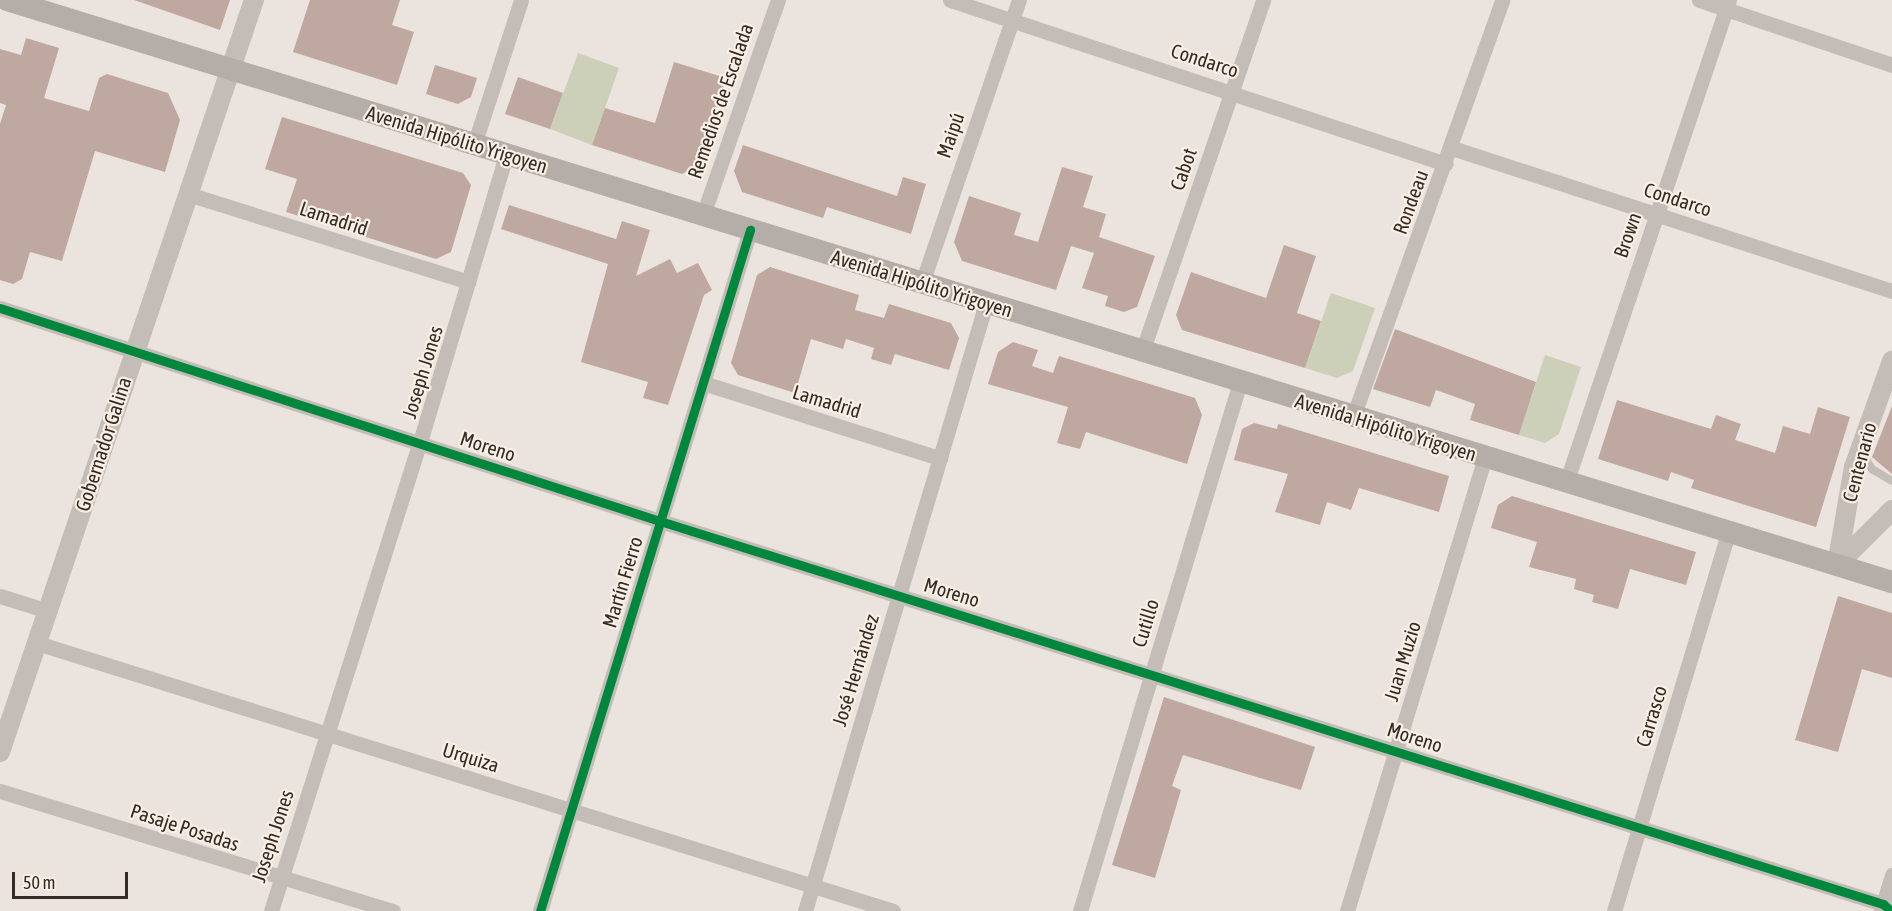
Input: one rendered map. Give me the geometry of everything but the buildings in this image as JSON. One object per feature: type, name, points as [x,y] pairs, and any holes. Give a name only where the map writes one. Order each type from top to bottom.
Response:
[{"type":"main road","name":"Avenida Hipólito Yrigoyen","points":[[7,0],[1892,582]]},
{"type":"street","name":"Gobernador Galina","points":[[0,752],[254,0]]},
{"type":"street","points":[[474,145],[521,0]]},
{"type":"street","name":"Remedios de Escalada","points":[[703,215],[778,0]]},
{"type":"street","name":"Condarco","points":[[950,0],[1232,90],[1446,164]]},
{"type":"street","name":"Maipú","points":[[922,283],[1019,0]]},
{"type":"street","name":"Cabot","points":[[1142,352],[1263,0]]},
{"type":"street","name":"Rondeau","points":[[1353,417],[1452,148],[1502,0]]},
{"type":"street","points":[[1699,0],[1727,4],[1892,65]]},
{"type":"street","name":"Brown","points":[[1566,483],[1727,4]]},
{"type":"street","name":"Condarco","points":[[1452,148],[1892,291]]},
{"type":"street","name":"Joseph Jones","points":[[271,911],[420,442],[506,154]]},
{"type":"street","name":"Lamadrid","points":[[188,194],[468,282]]},
{"type":"street","name":"Martín Fierro","points":[[540,911],[750,230]]},
{"type":"street","name":"José Hernández","points":[[805,911],[986,303]]},
{"type":"street","name":"Moreno","points":[[0,308],[660,521],[1640,827],[1885,909]]},
{"type":"street","name":"Centenario","points":[[1837,565],[1861,445],[1892,361]]},
{"type":"street","name":"Cutillo","points":[[1080,911],[1240,382]]},
{"type":"street","name":"Lamadrid","points":[[703,383],[940,458]]},
{"type":"street","name":"Juan Muzio","points":[[1347,911],[1485,458]]},
{"type":"street","points":[[1837,565],[1892,510]]},
{"type":"street","name":"Carrasco","points":[[1614,911],[1728,533]]},
{"type":"street","points":[[0,596],[48,611]]},
{"type":"street","name":"Urquiza","points":[[37,643],[326,736],[572,809],[893,911]]},
{"type":"street","name":"Pasaje Posadas","points":[[0,791],[280,879],[393,911]]},
{"type":"street","points":[[1885,909],[1892,875]]},
{"type":"lane","points":[[1861,445],[1867,463],[1892,481]]},
{"type":"green space","points":[[578,53],[619,68],[592,145],[550,129]]},
{"type":"green space","points":[[1331,293],[1375,308],[1353,371],[1337,378],[1305,368]]},
{"type":"green space","points":[[1545,355],[1581,367],[1559,434],[1545,443],[1519,435]]},
{"type":"cycle path","points":[[540,911],[750,230]]},
{"type":"cycle path","points":[[0,308],[660,521],[1883,904],[1891,911]]}]
